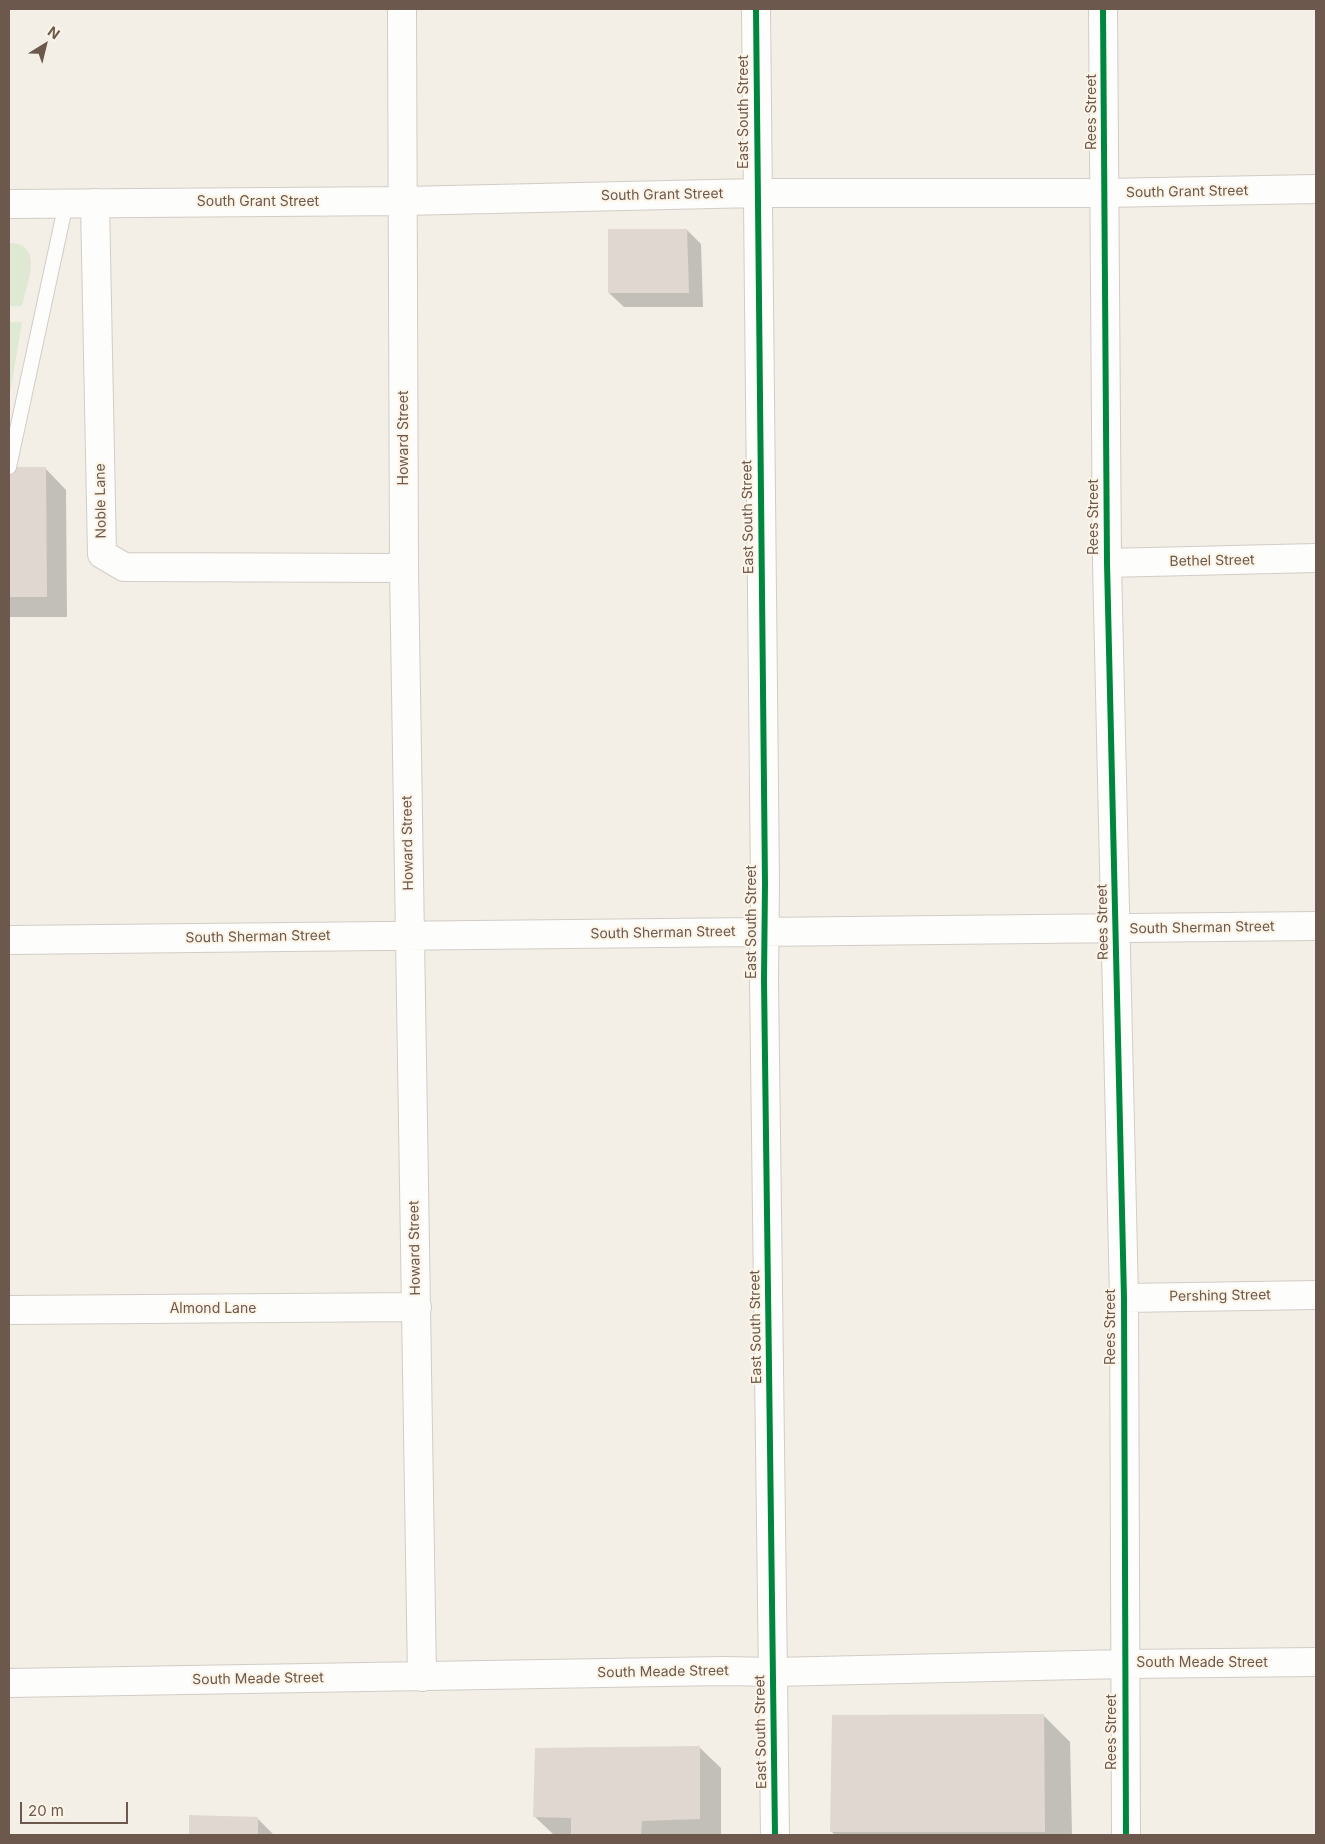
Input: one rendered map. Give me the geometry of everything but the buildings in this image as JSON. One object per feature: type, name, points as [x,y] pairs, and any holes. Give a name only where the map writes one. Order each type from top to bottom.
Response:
[{"type":"street","name":"Howard Street","points":[[402,9],[404,568],[422,1676]]},
{"type":"street","name":"East South Street","points":[[756,9],[774,1835]]},
{"type":"street","name":"Rees Street","points":[[1104,9],[1107,563],[1124,1298],[1126,1835]]},
{"type":"street","name":"South Grant Street","points":[[9,204],[404,201],[757,193],[1104,194],[1316,189]]},
{"type":"street","name":"Noble Lane","points":[[95,203],[102,554],[124,567],[404,568]]},
{"type":"street","name":"Bethel Street","points":[[1107,563],[1316,558]]},
{"type":"street","name":"South Sherman Street","points":[[9,940],[1316,926]]},
{"type":"street","name":"Pershing Street","points":[[1124,1298],[1316,1295]]},
{"type":"street","name":"Almond Lane","points":[[9,1310],[417,1307]]},
{"type":"street","name":"South Meade Street","points":[[9,1683],[1316,1662]]},
{"type":"lane","points":[[9,467],[66,203]]},
{"type":"green space","points":[[9,243],[20,245],[27,250],[30,257],[30,276],[22,306],[9,306]]},
{"type":"green space","points":[[9,322],[22,322],[9,399]]},
{"type":"cycle path","points":[[756,9],[765,884],[764,980],[775,1835]]},
{"type":"cycle path","points":[[1103,9],[1107,563],[1124,1298],[1126,1835]]}]
